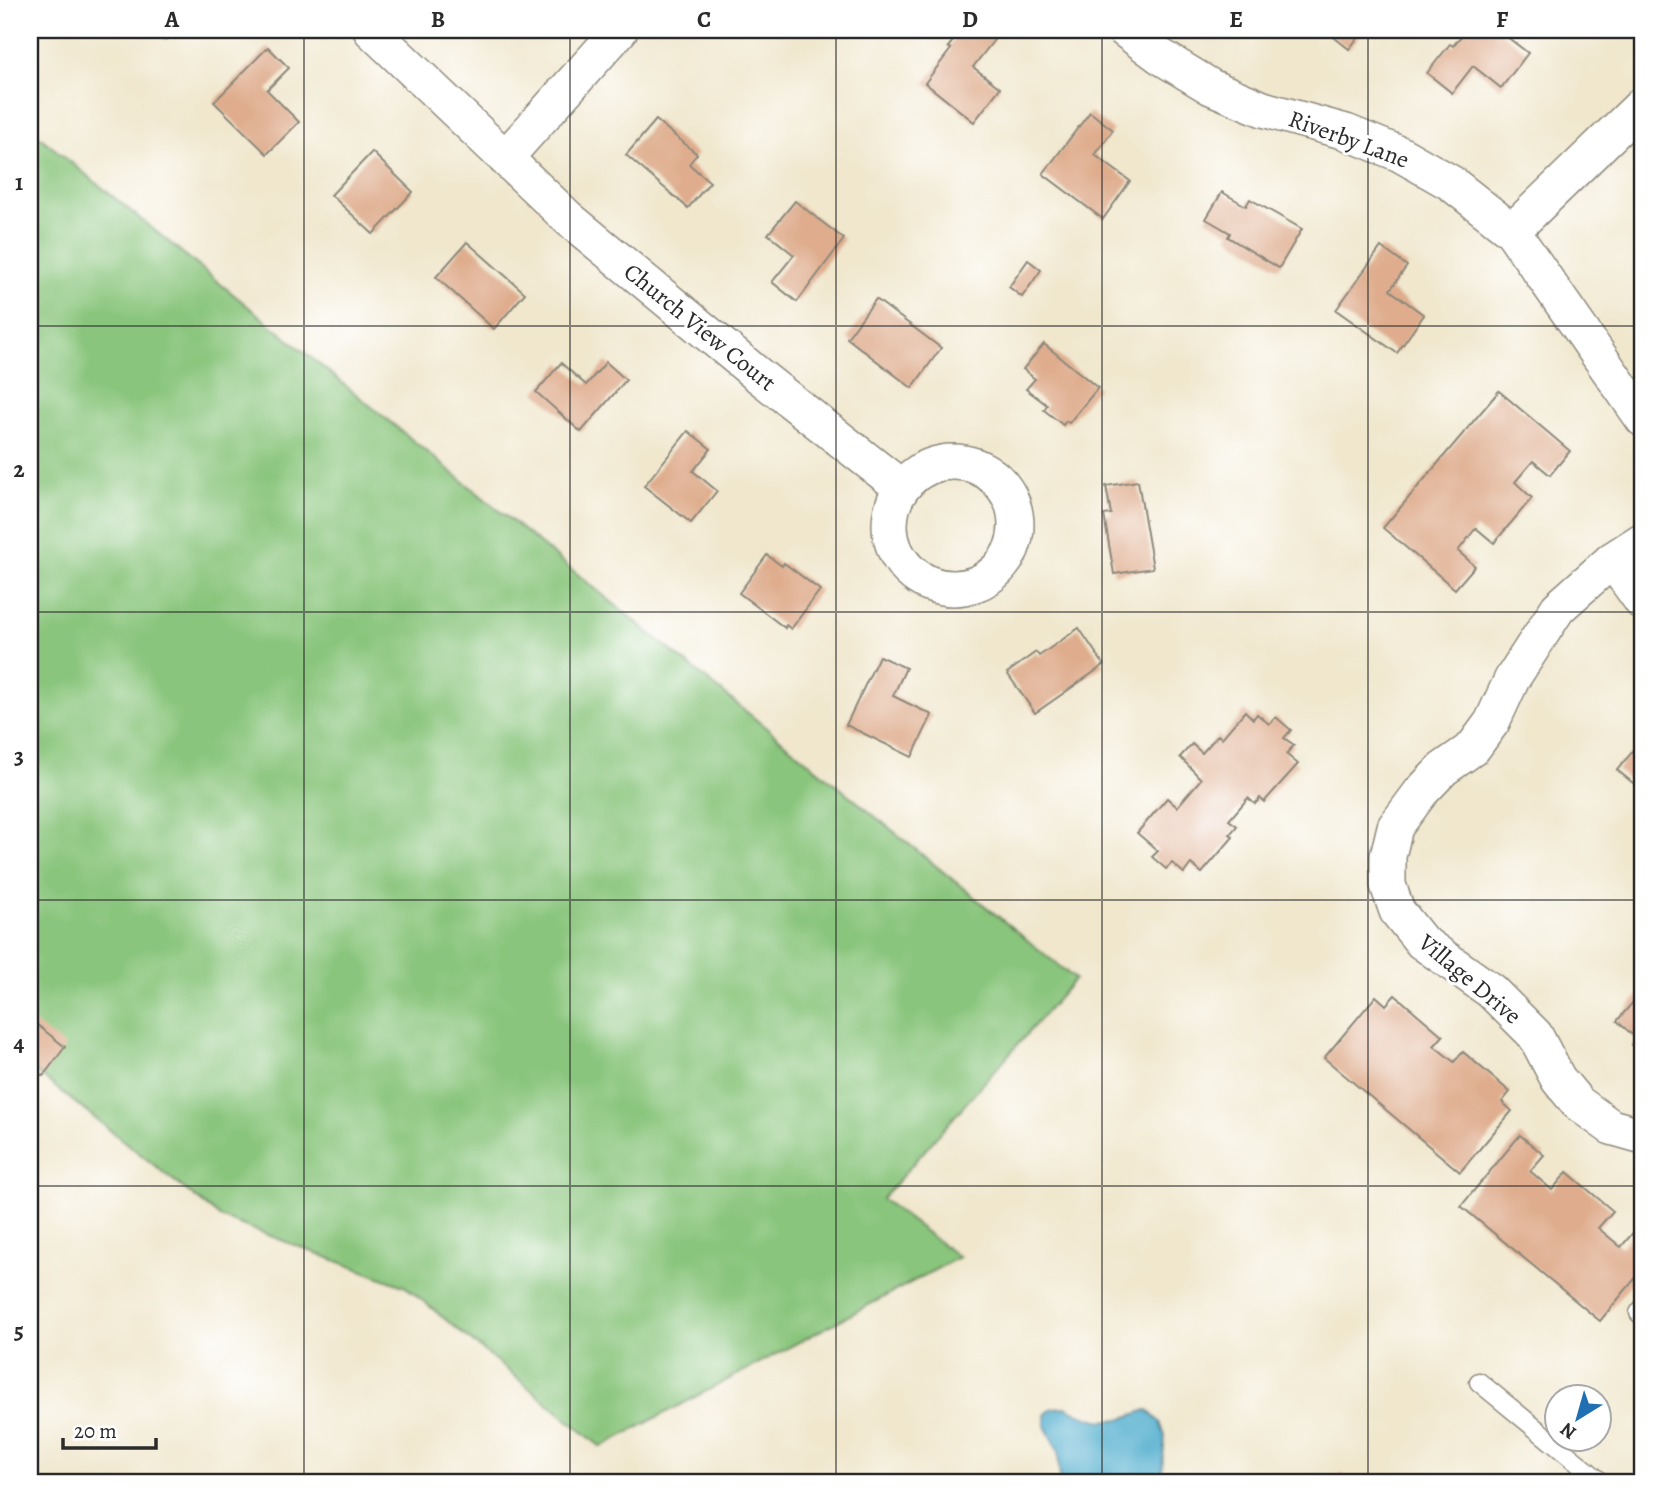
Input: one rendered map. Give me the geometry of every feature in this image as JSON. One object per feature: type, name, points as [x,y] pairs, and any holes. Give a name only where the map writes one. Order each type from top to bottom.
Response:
[{"type":"street","name":"Church View Court","points":[[371,30],[568,218],[758,375],[901,487]]},
{"type":"street","points":[[506,158],[620,30]]},
{"type":"street","name":"Riverby Lane","points":[[1125,30],[1160,56],[1211,87],[1263,109],[1346,132],[1400,154],[1451,183],[1512,230],[1643,419]]},
{"type":"street","points":[[1512,230],[1643,104]]},
{"type":"street","name":"Village Drive","points":[[1643,540],[1612,561],[1558,608],[1512,679],[1492,722],[1473,748],[1443,769],[1421,792],[1395,827],[1388,856],[1388,886],[1397,911],[1422,942],[1491,991],[1535,1035],[1558,1079],[1578,1103],[1611,1126],[1643,1136]]},
{"type":"street","points":[[1612,561],[1643,603]]},
{"type":"lane","points":[[1479,1382],[1601,1482]]},
{"type":"green space","points":[[30,129],[1075,979],[882,1199],[959,1257],[601,1447],[406,1287],[220,1217],[30,1067]]},
{"type":"water","points":[[1066,1407],[1097,1420],[1115,1420],[1147,1410],[1160,1422],[1165,1436],[1161,1482],[1060,1482],[1058,1451],[1045,1426],[1045,1415],[1052,1408]]},
{"type":"building","points":[[155,30],[176,30],[165,40]]},
{"type":"building","points":[[962,30],[981,30],[994,40],[973,67],[1000,88],[974,122],[925,83]]},
{"type":"building","points":[[1364,30],[1349,49],[1326,31]]},
{"type":"building","points":[[1466,30],[1498,30],[1528,53],[1501,88],[1473,66],[1452,93],[1427,73],[1450,44],[1453,46]]},
{"type":"building","points":[[268,47],[289,68],[267,90],[299,122],[267,154],[214,102]]},
{"type":"building","points":[[1090,112],[1113,130],[1095,155],[1130,181],[1103,219],[1043,174]]},
{"type":"building","points":[[656,120],[697,154],[689,164],[710,182],[688,208],[626,155]]},
{"type":"building","points":[[372,152],[413,192],[373,234],[331,195]]},
{"type":"building","points":[[1222,192],[1246,206],[1250,199],[1302,229],[1279,268],[1228,237],[1230,233],[1206,219]]},
{"type":"building","points":[[795,201],[844,239],[797,302],[772,282],[794,255],[768,234]]},
{"type":"building","points":[[467,242],[525,293],[494,329],[436,277]]},
{"type":"building","points":[[1381,247],[1407,266],[1390,290],[1424,315],[1397,353],[1336,310]]},
{"type":"building","points":[[1028,260],[1041,270],[1022,297],[1009,287]]},
{"type":"building","points":[[876,299],[941,348],[912,388],[847,338]]},
{"type":"building","points":[[1044,344],[1098,388],[1069,423],[1066,421],[1063,425],[1044,410],[1047,405],[1026,389],[1035,379],[1023,369]]},
{"type":"building","points":[[606,362],[626,380],[581,432],[536,392],[561,363],[586,385]]},
{"type":"building","points":[[1499,391],[1570,451],[1550,475],[1533,461],[1515,482],[1532,498],[1494,543],[1476,528],[1458,551],[1475,566],[1455,589],[1383,528]]},
{"type":"building","points":[[688,431],[711,449],[693,471],[717,491],[691,523],[644,486]]},
{"type":"building","points":[[1138,481],[1153,568],[1114,574],[1104,515],[1111,514],[1106,486]]},
{"type":"building","points":[[767,555],[782,566],[784,563],[820,590],[791,629],[786,625],[785,628],[739,593]]},
{"type":"building","points":[[1079,628],[1104,665],[1035,713],[1007,673],[1036,652],[1039,656]]},
{"type":"building","points":[[879,656],[906,668],[893,696],[932,715],[912,757],[846,725]]},
{"type":"building","points":[[1245,711],[1253,719],[1257,714],[1269,724],[1276,717],[1291,730],[1284,738],[1294,745],[1286,754],[1298,764],[1264,802],[1260,798],[1255,804],[1248,798],[1229,820],[1237,826],[1230,834],[1233,837],[1202,873],[1191,864],[1184,873],[1172,863],[1166,869],[1152,857],[1158,851],[1137,833],[1167,798],[1177,807],[1201,779],[1180,757],[1192,744],[1202,753],[1218,735],[1222,738]]},
{"type":"building","points":[[1643,739],[1643,780],[1638,787],[1617,770]]},
{"type":"building","points":[[1643,990],[1643,1055],[1632,1045],[1637,1039],[1617,1021]]},
{"type":"building","points":[[1395,995],[1443,1036],[1434,1046],[1454,1062],[1463,1052],[1510,1092],[1502,1102],[1512,1111],[1460,1172],[1324,1058],[1376,996],[1386,1005]]},
{"type":"building","points":[[30,1019],[65,1047],[43,1076],[30,1066]]},
{"type":"building","points":[[1520,1135],[1544,1155],[1530,1171],[1552,1190],[1567,1172],[1613,1211],[1598,1228],[1621,1247],[1636,1229],[1643,1235],[1643,1269],[1600,1321],[1461,1206]]},
{"type":"building","points":[[1341,1474],[1352,1482],[1334,1482]]}]
